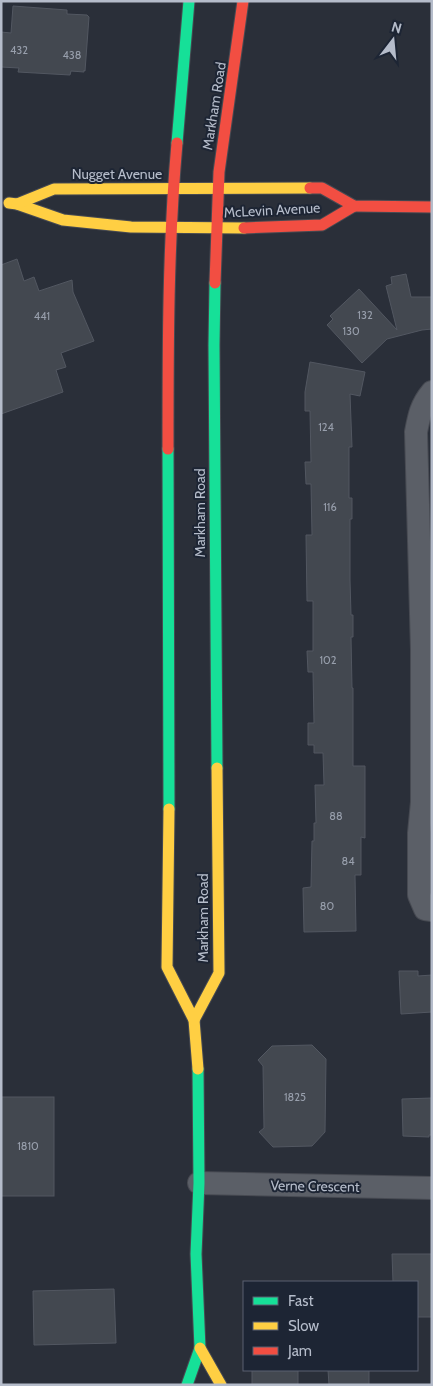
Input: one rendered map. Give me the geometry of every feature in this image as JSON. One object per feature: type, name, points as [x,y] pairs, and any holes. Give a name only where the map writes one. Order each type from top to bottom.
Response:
[{"type":"main road","points":[[187,1385],[200,1348],[196,1254],[199,1183],[198,1072],[194,1020],[166,967],[170,751],[168,364],[173,189],[189,1]]},
{"type":"main road","name":"Markham Road","points":[[194,1020],[219,973],[214,345],[222,148],[238,49],[243,1]]},
{"type":"main road","name":"McLevin Avenue","points":[[219,189],[249,187],[322,188],[354,206],[432,207]]},
{"type":"main road","name":"Nugget Avenue","points":[[17,204],[54,189],[219,189]]},
{"type":"main road","name":"Nugget Avenue","points":[[1,203],[17,204],[63,220],[131,227],[218,228]]},
{"type":"main road","name":"McLevin Avenue","points":[[218,228],[322,226],[354,206]]},
{"type":"main road","points":[[200,1348],[221,1385]]},
{"type":"street","points":[[432,392],[424,401],[416,432],[427,650],[422,802],[419,833],[419,895],[425,909],[432,910]]},
{"type":"street","name":"Verne Crescent","points":[[199,1183],[432,1188]]},
{"type":"building","points":[[13,6],[67,10],[67,14],[87,15],[89,17],[85,71],[71,71],[70,75],[18,72],[19,68],[1,67],[1,32],[11,33]]},
{"type":"building","points":[[17,259],[24,281],[34,277],[39,291],[72,280],[73,292],[94,341],[61,353],[66,367],[56,370],[63,392],[1,414],[1,265]]},
{"type":"building","points":[[406,274],[411,297],[432,297],[432,329],[387,339],[362,363],[327,325],[333,319],[330,316],[359,289],[397,330],[386,286],[392,284],[391,277]]},
{"type":"building","points":[[310,362],[365,372],[360,396],[350,394],[352,447],[349,447],[349,498],[352,498],[350,580],[351,615],[353,615],[353,637],[351,637],[353,766],[365,766],[365,838],[361,837],[361,875],[355,875],[356,931],[304,932],[303,888],[311,887],[312,841],[314,841],[314,823],[316,823],[315,785],[324,785],[323,753],[314,753],[314,745],[308,745],[308,723],[314,723],[313,672],[308,672],[307,651],[313,651],[313,601],[307,601],[306,535],[312,535],[311,484],[306,484],[305,462],[311,462],[310,411],[305,411],[305,392]]},
{"type":"building","points":[[399,971],[418,971],[418,976],[432,975],[432,1012],[401,1014]]},
{"type":"building","points":[[312,1045],[326,1059],[325,1132],[312,1146],[273,1147],[259,1132],[264,1128],[263,1066],[258,1060],[272,1046]]},
{"type":"building","points":[[1,1097],[54,1097],[54,1196],[1,1196]]},
{"type":"building","points":[[432,1098],[432,1135],[429,1135],[429,1137],[403,1136],[402,1099]]},
{"type":"building","points":[[392,1254],[432,1254],[432,1317],[418,1317],[418,1281],[393,1281]]},
{"type":"building","points":[[114,1289],[116,1343],[34,1345],[33,1291]]},
{"type":"building","points":[[252,1371],[298,1371],[298,1385],[252,1385]]},
{"type":"building","points":[[328,1371],[369,1371],[369,1385],[329,1385]]},
{"type":"traffic: fast","points":[[177,143],[189,1]]},
{"type":"traffic: fast","points":[[215,283],[217,768]]},
{"type":"traffic: fast","points":[[168,449],[169,809]]},
{"type":"traffic: fast","points":[[187,1385],[200,1348],[196,1254],[199,1183],[198,1069]]},
{"type":"traffic: slow","points":[[17,204],[54,189],[310,188]]},
{"type":"traffic: slow","points":[[9,203],[63,220],[131,227],[244,228]]},
{"type":"traffic: slow","points":[[194,1020],[219,973],[217,768]]},
{"type":"traffic: slow","points":[[169,809],[167,967],[194,1020],[198,1069]]},
{"type":"traffic: slow","points":[[200,1348],[221,1385]]},
{"type":"traffic: jam","points":[[215,283],[219,172],[243,1]]},
{"type":"traffic: jam","points":[[168,449],[170,257],[177,143]]},
{"type":"traffic: jam","points":[[310,188],[322,188],[354,206],[432,207]]},
{"type":"traffic: jam","points":[[244,228],[322,225],[354,206]]}]
